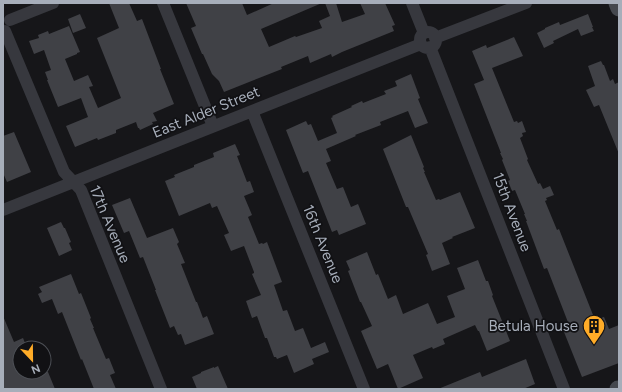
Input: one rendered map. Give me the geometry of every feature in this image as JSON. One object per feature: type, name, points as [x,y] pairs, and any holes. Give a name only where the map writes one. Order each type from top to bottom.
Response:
[{"type":"street","points":[[5,24],[53,3]]},
{"type":"street","points":[[163,3],[213,126]]},
{"type":"street","name":"15th Avenue","points":[[412,3],[564,389]]},
{"type":"street","name":"East Alder Street","points":[[3,210],[526,3]]},
{"type":"street","points":[[617,3],[619,8]]},
{"type":"street","name":"17th Avenue","points":[[5,24],[64,172],[81,190],[161,389]]},
{"type":"street","name":"16th Avenue","points":[[252,111],[364,389]]},
{"type":"building","points":[[109,3],[129,3],[137,21],[142,19],[174,104],[153,113],[157,121],[152,122],[153,124],[140,130],[136,122],[116,130],[116,133],[98,140],[97,138],[75,147],[66,126],[88,117],[81,98],[58,107],[45,72],[51,70],[44,50],[34,54],[29,41],[39,38],[38,35],[48,31],[49,34],[69,26],[80,52],[65,59],[74,81],[88,75],[93,86],[89,87],[98,108],[121,98],[97,38],[119,28]]},
{"type":"building","points":[[186,3],[242,3],[247,15],[274,3],[322,3],[261,29],[269,47],[295,36],[296,37],[322,28],[319,21],[330,16],[325,3],[336,3],[342,22],[365,14],[360,3],[385,3],[395,25],[392,26],[394,31],[332,57],[331,54],[310,63],[308,56],[281,67],[282,69],[224,92],[219,81],[212,74],[202,54],[191,28],[196,26]]},
{"type":"building","points":[[80,14],[86,28],[73,33],[68,19]]},
{"type":"building","points":[[588,14],[594,31],[581,36],[578,29],[553,41],[554,43],[544,48],[537,33],[559,22],[560,25]]},
{"type":"building","points":[[514,37],[523,56],[492,68],[514,122],[517,121],[518,123],[522,121],[526,132],[522,133],[523,136],[520,138],[528,159],[527,160],[538,184],[540,183],[543,189],[550,186],[554,195],[546,198],[547,200],[545,201],[557,230],[559,229],[595,320],[604,317],[609,329],[619,325],[619,363],[582,377],[564,332],[571,330],[547,268],[544,269],[515,190],[512,191],[508,181],[510,180],[502,160],[501,153],[474,84],[484,80],[472,51],[486,45],[487,48]]},
{"type":"building","points":[[601,61],[610,81],[613,79],[615,84],[619,82],[619,154],[599,105],[594,107],[586,90],[595,86],[588,66]]},
{"type":"building","points":[[411,74],[420,98],[418,99],[428,123],[415,128],[408,111],[380,122],[381,125],[355,135],[356,136],[326,149],[331,161],[326,163],[337,189],[343,187],[351,207],[358,204],[366,224],[339,235],[337,230],[332,232],[308,171],[303,173],[286,130],[306,121],[308,125],[311,124],[318,141],[337,133],[331,118],[333,117],[332,116],[362,101],[363,103],[386,94],[384,91],[397,86],[395,81]]},
{"type":"building","points":[[14,132],[31,172],[7,182],[3,173],[3,136]]},
{"type":"building","points":[[411,135],[436,200],[440,200],[460,192],[475,228],[452,237],[453,238],[442,243],[450,264],[432,271],[426,255],[428,254],[408,207],[406,207],[383,149]]},
{"type":"building","points":[[235,144],[240,155],[237,156],[247,182],[250,181],[254,192],[244,196],[252,215],[248,217],[259,244],[267,242],[282,282],[274,285],[283,311],[287,310],[295,331],[303,328],[311,348],[325,342],[329,352],[312,359],[314,364],[294,373],[287,355],[277,359],[274,357],[257,316],[252,318],[246,301],[261,295],[252,274],[254,272],[244,246],[231,251],[224,235],[229,233],[217,206],[212,208],[210,203],[179,216],[165,181],[175,177],[174,175],[194,167],[194,165],[214,157],[213,153]]},
{"type":"building","points":[[130,198],[147,238],[173,228],[179,242],[177,244],[185,263],[181,264],[203,318],[207,316],[214,334],[185,345],[181,334],[178,335],[174,326],[170,328],[143,257],[140,258],[129,231],[124,233],[112,205]]},
{"type":"building","points":[[61,222],[71,242],[69,243],[72,250],[59,256],[47,228]]},
{"type":"building","points":[[367,252],[388,299],[396,295],[403,314],[428,303],[437,324],[455,317],[447,296],[465,289],[457,268],[478,260],[486,281],[488,281],[493,295],[492,296],[510,341],[487,351],[475,325],[443,339],[445,344],[433,349],[432,347],[413,355],[423,378],[398,389],[388,364],[377,369],[361,331],[372,326],[360,302],[348,271],[350,270],[346,261]]},
{"type":"building","points":[[71,274],[79,294],[81,293],[106,359],[109,358],[115,373],[110,375],[116,389],[94,389],[62,312],[58,314],[52,299],[42,303],[38,294],[42,292],[39,287]]},
{"type":"building","points":[[3,316],[13,340],[12,380],[51,380],[55,389],[3,389]]},
{"type":"building","points":[[526,359],[535,384],[523,389],[438,389],[480,372],[482,377]]},
{"type":"building","points":[[218,366],[228,389],[197,389],[192,377]]},
{"type":"place","name":"Betula House","points":[[594,346]]}]
